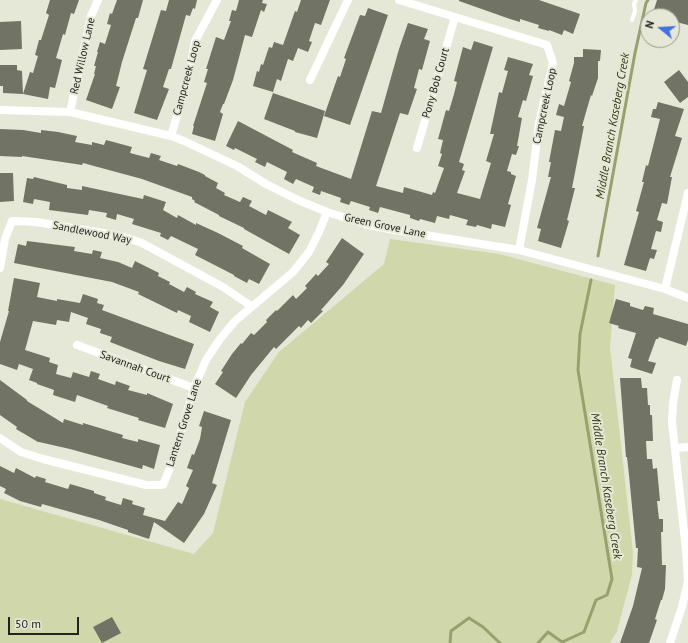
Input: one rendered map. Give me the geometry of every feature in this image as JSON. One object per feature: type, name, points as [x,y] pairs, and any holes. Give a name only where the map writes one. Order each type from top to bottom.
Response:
[{"type":"street","name":"Red Willow Lane","points":[[70,112],[91,16],[98,0]]},
{"type":"street","name":"Campcreek Loop","points":[[171,136],[188,79],[195,41],[217,0]]},
{"type":"street","points":[[310,80],[348,0]]},
{"type":"street","name":"Campcreek Loop","points":[[399,0],[547,45],[554,63],[539,122],[532,180],[518,250]]},
{"type":"street","name":"Pony Bob Court","points":[[417,148],[454,17]]},
{"type":"street","name":"Green Grove Lane","points":[[0,110],[70,112],[171,136],[237,166],[266,184],[327,212],[394,230],[518,250],[665,290],[688,298]]},
{"type":"street","points":[[665,290],[688,193]]},
{"type":"street","name":"Lantern Grove Lane","points":[[0,438],[21,452],[43,459],[146,485],[163,484],[172,463],[194,388],[206,360],[220,339],[235,321],[293,272],[309,252],[327,212]]},
{"type":"street","name":"Sandlewood Way","points":[[0,268],[5,239],[12,221],[36,222],[121,236],[142,243],[223,287],[251,306]]},
{"type":"street","name":"Savannah Court","points":[[77,345],[194,388]]},
{"type":"street","points":[[670,643],[682,607],[688,581],[672,422],[673,402],[677,380]]},
{"type":"street","points":[[675,448],[688,447]]},
{"type":"lane","points":[[632,20],[636,0]]},
{"type":"green space","points":[[390,239],[499,254],[615,285],[610,347],[633,552],[632,575],[617,631],[610,643],[0,643],[0,499],[194,554],[213,533],[245,402],[279,352],[384,264]]},
{"type":"building","points":[[50,0],[79,0],[74,14],[71,13],[65,35],[63,34],[56,58],[62,60],[55,88],[50,87],[48,99],[23,94],[30,72],[33,73],[38,56],[35,55],[49,15],[46,13]]},
{"type":"building","points":[[117,0],[143,0],[122,62],[116,86],[120,87],[112,109],[86,100],[95,74],[96,66],[94,66],[100,42],[105,44],[111,25],[107,24],[110,13],[112,14]]},
{"type":"building","points":[[169,0],[197,0],[195,9],[193,8],[190,16],[186,15],[171,69],[169,69],[163,87],[169,89],[157,120],[134,113],[147,70],[143,69],[161,10],[166,11]]},
{"type":"building","points":[[239,0],[263,0],[262,3],[267,4],[264,12],[261,10],[252,37],[245,35],[233,80],[220,112],[223,114],[215,141],[192,134],[193,126],[207,83],[204,82],[208,69],[206,69],[216,37],[224,40],[231,21],[229,21],[232,10],[236,11]]},
{"type":"building","points":[[301,0],[330,0],[321,25],[315,23],[309,41],[312,42],[308,52],[298,48],[293,61],[288,59],[281,81],[277,79],[273,92],[253,86],[257,71],[259,72],[261,64],[263,65],[269,47],[272,48],[274,42],[283,45],[295,11],[297,12]]},
{"type":"building","points":[[459,0],[539,0],[580,14],[573,34],[564,30],[562,35],[538,28],[539,25],[520,19],[520,22],[510,19]]},
{"type":"building","points":[[657,0],[688,0],[688,25],[680,23],[680,8],[654,8]]},
{"type":"building","points":[[368,8],[388,15],[350,125],[324,116],[338,76],[340,77],[346,59],[344,58],[360,15],[365,16]]},
{"type":"building","points":[[21,21],[22,49],[0,50],[0,22]]},
{"type":"building","points":[[408,23],[428,29],[424,39],[430,41],[422,70],[419,69],[414,88],[417,89],[408,115],[400,113],[376,186],[403,193],[404,187],[432,195],[433,192],[435,193],[444,168],[438,166],[442,154],[440,153],[443,140],[438,139],[446,110],[449,111],[454,94],[457,82],[454,81],[463,47],[471,50],[474,41],[493,47],[459,162],[464,164],[462,170],[465,171],[457,193],[480,199],[491,163],[486,161],[494,134],[490,134],[499,92],[502,93],[508,71],[504,70],[508,57],[533,64],[529,75],[533,76],[526,101],[523,100],[518,117],[522,118],[517,146],[519,146],[516,155],[512,154],[507,171],[516,176],[508,204],[511,205],[505,227],[492,224],[491,229],[477,225],[476,227],[466,225],[468,220],[450,215],[449,219],[437,216],[435,223],[420,219],[419,221],[410,218],[410,215],[380,207],[378,213],[369,210],[370,207],[351,201],[349,205],[340,202],[341,198],[321,191],[320,195],[312,192],[314,187],[296,179],[293,184],[284,179],[287,172],[267,162],[265,167],[255,162],[257,159],[235,148],[234,150],[226,146],[238,121],[293,150],[292,152],[317,163],[316,166],[351,179],[372,111],[381,113]]},
{"type":"building","points":[[583,49],[601,50],[600,61],[598,61],[598,78],[592,96],[591,95],[582,126],[584,126],[572,188],[575,188],[567,220],[569,221],[561,248],[538,241],[541,229],[537,228],[551,177],[548,177],[551,162],[549,162],[555,130],[561,131],[564,117],[556,115],[559,104],[564,106],[571,82],[569,81],[574,63],[574,57],[583,57]]},
{"type":"building","points":[[0,65],[17,65],[17,70],[22,71],[23,94],[3,93],[3,86],[0,86]]},
{"type":"building","points":[[679,70],[688,82],[688,97],[680,103],[664,82]]},
{"type":"building","points":[[273,93],[325,111],[317,138],[295,132],[264,119]]},
{"type":"building","points":[[658,102],[684,109],[675,136],[682,138],[670,177],[672,177],[667,204],[662,203],[657,220],[663,222],[661,232],[656,231],[651,249],[657,250],[654,259],[650,258],[646,271],[624,265],[639,212],[636,211],[644,182],[642,182],[646,165],[648,166],[660,119],[651,117],[653,109],[656,109]]},
{"type":"building","points":[[0,129],[23,130],[41,133],[41,130],[58,132],[77,136],[75,142],[92,145],[92,142],[104,145],[106,140],[132,147],[130,153],[149,158],[151,153],[161,156],[159,160],[177,166],[178,164],[199,172],[218,183],[216,188],[225,193],[224,195],[240,202],[243,197],[252,201],[249,206],[266,215],[268,210],[292,222],[288,228],[300,235],[289,254],[244,228],[194,202],[195,201],[192,197],[142,179],[83,163],[82,165],[22,156],[0,156]]},
{"type":"building","points":[[0,173],[13,173],[14,201],[0,202]]},
{"type":"building","points":[[34,177],[67,185],[67,188],[82,190],[82,186],[143,199],[144,195],[166,202],[163,210],[177,218],[178,215],[196,225],[196,223],[218,233],[243,246],[242,248],[270,264],[259,284],[249,279],[247,283],[195,255],[198,249],[171,236],[168,240],[160,236],[161,233],[132,224],[134,219],[117,214],[116,220],[106,217],[107,213],[89,210],[88,215],[49,210],[50,202],[34,199],[33,204],[23,202],[27,178],[33,179]]},
{"type":"building","points":[[342,238],[364,254],[343,285],[321,310],[323,311],[311,323],[308,320],[301,328],[299,326],[276,349],[274,347],[251,375],[236,398],[215,384],[223,372],[221,371],[241,343],[242,344],[251,333],[254,335],[267,322],[266,320],[293,295],[296,299],[307,288],[305,286],[316,274],[318,276],[329,264],[326,262]]},
{"type":"building","points":[[27,241],[75,247],[74,251],[92,254],[93,250],[102,252],[100,258],[118,262],[132,268],[135,261],[159,273],[158,276],[184,292],[187,287],[196,292],[195,294],[213,302],[210,307],[219,312],[210,332],[189,322],[191,316],[178,310],[177,313],[138,294],[139,292],[112,282],[14,263],[18,244],[26,246]]},
{"type":"building","points":[[14,278],[40,283],[37,297],[80,303],[83,294],[98,299],[97,303],[104,305],[102,310],[194,344],[185,369],[159,361],[110,342],[112,337],[100,333],[101,329],[86,324],[88,318],[71,312],[69,322],[57,320],[56,325],[33,321],[25,350],[50,358],[49,362],[58,365],[56,374],[71,378],[73,372],[89,377],[91,371],[100,374],[98,379],[115,385],[116,381],[130,386],[128,390],[147,395],[147,393],[173,404],[165,428],[138,420],[139,418],[107,408],[108,406],[77,395],[75,402],[53,395],[54,390],[29,380],[33,369],[19,364],[17,370],[0,364],[0,342],[9,311]]},
{"type":"building","points":[[616,299],[630,303],[630,306],[643,310],[645,306],[654,308],[653,314],[688,324],[688,340],[686,346],[659,337],[656,339],[648,361],[656,363],[652,374],[630,367],[632,359],[628,358],[636,333],[618,328],[619,326],[609,323]]},
{"type":"building","points":[[620,378],[641,378],[642,388],[647,388],[648,405],[650,405],[650,415],[652,415],[653,441],[646,441],[647,459],[652,459],[653,469],[657,468],[660,501],[657,501],[659,519],[663,519],[663,532],[661,532],[662,565],[666,565],[665,589],[649,643],[620,643],[633,606],[642,568],[637,567],[638,548],[636,548],[626,457]]},
{"type":"building","points":[[0,380],[27,401],[63,423],[64,419],[83,425],[83,423],[123,435],[122,438],[138,442],[138,439],[160,445],[154,469],[143,465],[142,469],[70,449],[38,442],[16,429],[17,427],[0,415]]},
{"type":"building","points":[[204,411],[231,420],[212,483],[217,485],[204,514],[184,543],[154,522],[149,539],[99,520],[42,504],[41,507],[20,501],[4,493],[6,489],[0,486],[0,466],[14,473],[16,468],[35,478],[36,476],[46,479],[45,482],[68,489],[70,484],[94,491],[94,493],[106,497],[105,500],[121,505],[123,498],[133,501],[132,504],[145,508],[143,515],[165,521],[178,502],[182,504],[189,488],[186,486],[193,470],[187,468],[200,439],[202,427],[199,426]]},
{"type":"building","points":[[112,617],[121,633],[102,643],[93,627]]},
{"type":"waterway","name":"Middle Branch Kaseberg Creek","points":[[598,256],[635,53],[646,3],[648,0]]},
{"type":"waterway","name":"Middle Branch Kaseberg Creek","points":[[538,643],[548,632],[562,642],[584,632],[596,600],[607,595],[612,579],[578,370],[580,334],[591,280]]},
{"type":"waterway","name":"Middle Branch Kaseberg Creek","points":[[450,643],[451,631],[469,618],[483,627],[500,643]]}]
